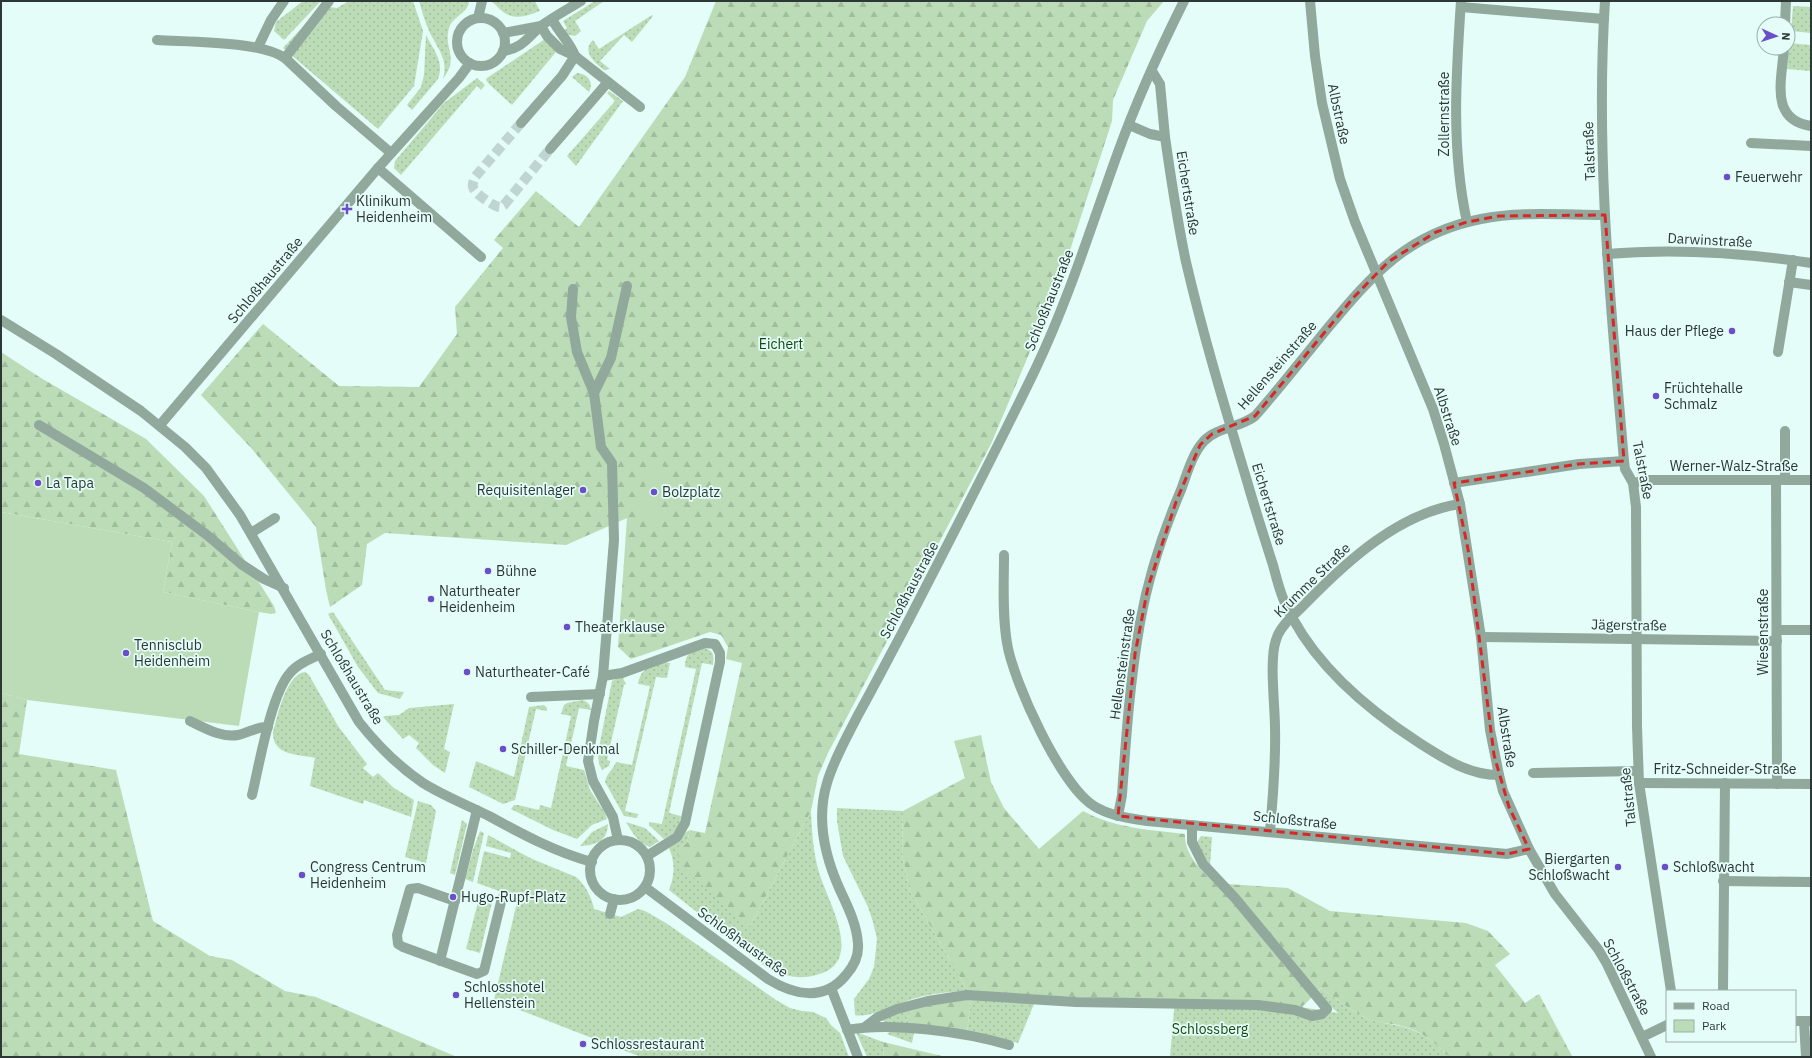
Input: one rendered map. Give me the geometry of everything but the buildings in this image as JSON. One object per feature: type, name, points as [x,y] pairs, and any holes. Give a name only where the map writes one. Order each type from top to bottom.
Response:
[{"type":"street","points":[[258,47],[271,20],[284,1]]},
{"type":"street","points":[[285,58],[329,1]]},
{"type":"street","points":[[478,18],[482,1]]},
{"type":"street","points":[[503,51],[521,45],[541,26],[580,1]]},
{"type":"street","name":"Schloßhaustraße","points":[[645,887],[778,985],[787,990],[802,993],[817,993],[831,988],[843,979],[853,966],[858,952],[858,944],[853,920],[833,873],[824,842],[822,810],[828,779],[851,729],[947,548],[1036,367],[1068,293],[1129,125],[1184,1]]},
{"type":"street","name":"Albstraße","points":[[1310,1],[1318,80],[1333,154],[1355,222],[1433,409],[1460,504],[1480,637],[1490,730],[1499,775],[1509,807],[1529,849]]},
{"type":"street","name":"Talstraße","points":[[1605,1],[1602,69],[1602,131],[1607,254],[1624,461],[1625,469],[1633,483],[1636,507],[1638,772],[1671,990]]},
{"type":"street","points":[[1785,16],[1786,1]]},
{"type":"street","name":"Zollernstraße","points":[[1467,222],[1459,176],[1456,137],[1461,4],[1604,19]]},
{"type":"street","points":[[478,18],[486,18],[493,21],[503,32],[505,42],[503,51],[499,57],[489,64],[477,65],[470,63],[459,52],[457,37],[465,24],[478,18]]},
{"type":"street","points":[[552,19],[557,29],[570,44],[575,56]]},
{"type":"street","points":[[503,32],[541,26]]},
{"type":"street","points":[[541,26],[556,46],[575,56],[640,107]]},
{"type":"street","points":[[158,40],[258,47],[276,52],[285,58],[336,106],[392,153]]},
{"type":"street","points":[[521,124],[562,76],[575,56]]},
{"type":"street","points":[[1783,56],[1781,95],[1784,111],[1796,123],[1811,126]]},
{"type":"street","name":"Schloßhaustraße","points":[[160,425],[378,168],[459,78],[470,63]]},
{"type":"street","name":"Eichertstraße","points":[[1152,71],[1160,84],[1172,188],[1186,261],[1231,428],[1281,594],[1292,618],[1300,631],[1334,672],[1381,715],[1404,733],[1455,764],[1479,774],[1499,775]]},
{"type":"street","points":[[550,149],[608,82]]},
{"type":"street","name":"Eichertstraße","points":[[1129,125],[1150,134],[1165,136]]},
{"type":"street","points":[[1751,143],[1811,146]]},
{"type":"street","points":[[378,168],[481,257]]},
{"type":"street","name":"Hellensteinstraße","points":[[1118,816],[1122,795],[1135,654],[1148,587],[1176,502],[1200,445],[1209,437],[1218,432],[1231,428],[1255,416],[1354,297],[1377,272],[1397,255],[1422,239],[1436,232],[1467,222],[1499,216],[1605,215]]},
{"type":"street","name":"Darwinstraße","points":[[1607,254],[1652,251],[1686,252],[1793,260],[1811,263]]},
{"type":"street","points":[[1778,352],[1793,260]]},
{"type":"street","points":[[1789,282],[1811,285]]},
{"type":"street","points":[[594,393],[611,358],[626,286]]},
{"type":"street","points":[[573,289],[570,317],[577,352],[594,393],[601,447],[612,463],[614,526],[603,676],[590,742],[589,767],[596,788],[611,813],[618,840]]},
{"type":"street","name":"Schloßhaustraße","points":[[1,320],[56,354],[160,425],[206,468],[224,491],[251,533],[284,588],[359,722],[384,752],[425,784],[554,850],[592,862]]},
{"type":"street","points":[[39,425],[144,488],[247,568],[264,579],[284,588]]},
{"type":"street","name":"Wiesenstraße","points":[[1777,784],[1777,630],[1780,480],[1785,431]]},
{"type":"street","points":[[1454,483],[1586,464],[1624,461]]},
{"type":"street","name":"Werner-Walz-Straße","points":[[1633,483],[1650,480],[1811,480]]},
{"type":"street","name":"Krumme Straße","points":[[1270,831],[1276,754],[1273,649],[1280,631],[1336,573],[1378,540],[1408,522],[1435,510],[1460,504]]},
{"type":"street","points":[[251,533],[275,518]]},
{"type":"street","name":"Schloßstraße","points":[[1004,555],[1004,618],[1007,645],[1029,708],[1058,762],[1079,792],[1093,806],[1118,816],[1147,821],[1270,831],[1507,854],[1529,849],[1555,894],[1608,964],[1651,1057]]},
{"type":"street","points":[[1777,630],[1811,630]]},
{"type":"street","name":"Jägerstraße","points":[[1480,637],[1777,641]]},
{"type":"street","points":[[603,676],[622,673],[705,643],[715,644],[720,653],[720,662],[685,823],[677,837],[647,856]]},
{"type":"street","points":[[252,795],[268,727],[278,694],[284,681],[290,672],[321,654]]},
{"type":"street","points":[[531,697],[600,694]]},
{"type":"street","points":[[190,721],[221,735],[229,736],[238,735],[257,728],[268,727]]},
{"type":"street","points":[[1533,774],[1638,772]]},
{"type":"street","name":"Fritz-Schneider-Straße","points":[[1639,783],[1811,784]]},
{"type":"street","points":[[1723,990],[1725,783]]},
{"type":"street","points":[[440,961],[477,810]]},
{"type":"street","points":[[865,1027],[878,1016],[903,1007],[928,1001],[967,995],[1076,1002],[1258,1005],[1295,1010],[1312,1016],[1322,1014],[1327,1009],[1235,898],[1201,860],[1192,842],[1192,825]]},
{"type":"street","points":[[618,840],[635,844],[647,856],[650,871],[645,887],[632,898],[623,900],[614,899],[604,895],[596,888],[592,878],[592,862],[602,847],[618,840]]},
{"type":"street","points":[[1723,881],[1811,882]]},
{"type":"street","points":[[455,901],[418,888],[410,889],[397,935],[398,944],[440,961],[477,974],[482,974],[502,898]]},
{"type":"street","points":[[610,914],[614,899]]},
{"type":"street","points":[[831,988],[858,1057]]},
{"type":"street","points":[[1803,1021],[1806,1057]]},
{"type":"street","points":[[1642,1036],[1666,1025]]},
{"type":"street","points":[[848,1030],[865,1027],[886,1027],[956,1034],[993,1041],[1009,1046]]},
{"type":"highlighted area","points":[[1605,215],[1624,461],[1579,464],[1454,483],[1468,549],[1494,755],[1509,807],[1529,849],[1507,854],[1118,816],[1135,654],[1148,587],[1176,502],[1200,445],[1212,434],[1255,416],[1354,297],[1388,262],[1436,232],[1467,222],[1499,216]]},
{"type":"green space","points":[[303,1],[321,1],[284,40],[274,31],[276,22]]},
{"type":"green space","points":[[349,1],[413,1],[423,31],[414,86],[378,129],[283,48],[322,6],[337,8]]},
{"type":"green space","points":[[419,1],[469,2],[466,9],[453,21],[449,28],[448,42],[451,59],[448,71],[443,79],[443,60],[428,28]]},
{"type":"green space","points":[[490,1],[535,1],[540,11],[521,17],[511,16]]},
{"type":"green space","points":[[595,1],[604,1],[575,21],[581,31],[575,36],[566,34],[564,31],[567,28],[563,21]]},
{"type":"green space","name":"Eichert","points":[[716,1],[1164,1],[1147,21],[1113,100],[1112,121],[1061,278],[991,444],[828,753],[818,776],[811,811],[750,926],[680,866],[677,851],[687,843],[690,830],[705,833],[742,663],[726,659],[728,647],[721,635],[710,632],[631,659],[618,647],[627,518],[566,545],[385,533],[367,544],[362,585],[330,607],[316,527],[252,449],[201,395],[263,324],[339,386],[419,387],[457,334],[455,307],[503,248],[494,240],[536,191],[579,227],[685,77]]},
{"type":"green space","points":[[1793,6],[1811,7],[1811,33],[1796,32],[1796,16],[1792,16]]},
{"type":"green space","points":[[652,15],[653,16],[632,42],[624,35],[600,61],[610,69],[604,70],[593,60],[588,48],[593,40],[599,49]]},
{"type":"green space","points":[[426,35],[439,61],[440,73],[438,79],[412,110],[407,105],[421,87],[424,75]]},
{"type":"green space","points":[[545,39],[556,52],[512,105],[489,84],[486,80],[487,78]]},
{"type":"green space","points":[[1796,44],[1811,45],[1810,71],[1787,69],[1788,56],[1796,56]]},
{"type":"green space","points":[[577,73],[584,75],[589,79],[591,85],[589,92],[572,77]]},
{"type":"green space","points":[[477,78],[485,85],[481,90],[477,86],[401,175],[394,168],[395,161],[444,103]]},
{"type":"green space","points":[[609,91],[623,101],[576,166],[567,156],[615,101],[607,93]]},
{"type":"green space","points":[[1,352],[41,378],[146,439],[204,496],[274,606],[276,613],[271,614],[259,612],[163,592],[172,542],[1,512]]},
{"type":"green space","name":"Bolzplatz","points":[[652,463],[671,469],[656,521],[637,515]]},
{"type":"green space","name":"Tennisclub Heidenheim","points":[[1,512],[172,542],[163,592],[259,612],[239,726],[27,700],[1,693]]},
{"type":"green space","points":[[333,612],[385,690],[404,692],[400,699],[378,693],[358,667],[328,614]]},
{"type":"green space","points":[[705,648],[713,654],[713,665],[702,663],[669,813],[681,816],[676,830],[664,839],[649,825],[649,822],[662,824],[696,669],[685,667],[686,658],[690,653]]},
{"type":"green space","points":[[664,662],[670,663],[667,678],[656,677],[625,811],[638,814],[637,818],[624,816],[605,782],[608,774],[616,762],[632,765],[650,686],[638,684],[639,678],[644,671],[650,667]]},
{"type":"green space","points":[[305,672],[309,675],[338,726],[367,764],[363,768],[373,777],[378,773],[394,788],[414,800],[411,817],[364,800],[363,804],[310,786],[315,758],[288,753],[277,746],[274,741],[273,733],[283,697],[293,680],[298,675]]},
{"type":"green space","points":[[620,677],[623,678],[626,684],[624,685],[607,760],[610,761],[609,766],[602,770],[599,764],[598,753],[612,681]]},
{"type":"green space","points":[[1,693],[27,700],[19,754],[116,770],[153,921],[210,956],[232,960],[285,991],[316,997],[457,1057],[1,1057]]},
{"type":"green space","points":[[582,700],[590,706],[591,710],[579,708],[566,766],[584,770],[590,790],[605,813],[607,819],[592,825],[577,839],[553,830],[511,809],[514,805],[539,810],[540,805],[551,808],[571,716],[561,714],[564,705],[567,703]]},
{"type":"green space","points":[[454,704],[444,749],[450,752],[445,773],[433,765],[416,748],[419,743],[409,735],[403,739],[383,717],[399,715],[409,708]]},
{"type":"green space","points":[[544,705],[547,708],[547,711],[536,709],[515,800],[503,804],[469,787],[476,761],[514,777],[529,707]]},
{"type":"green space","points":[[981,735],[991,782],[1004,808],[1039,849],[1083,811],[1095,817],[1120,825],[1185,834],[1188,850],[1196,864],[1219,888],[1227,884],[1288,888],[1330,911],[1466,923],[1488,931],[1510,954],[1495,965],[1525,1003],[1539,994],[1572,1056],[1449,1057],[1432,1041],[1420,1033],[1406,1027],[1368,1019],[1350,1009],[1321,988],[1302,1007],[1276,1003],[1075,997],[968,991],[910,891],[902,855],[903,811],[965,778],[954,741]]},
{"type":"green space","points":[[418,801],[431,805],[436,811],[426,863],[405,857]]},
{"type":"green space","points":[[837,808],[903,811],[902,855],[910,891],[968,991],[922,996],[869,1015],[855,1015],[854,999],[869,979],[874,967],[877,939],[868,907],[843,856],[837,821]]},
{"type":"green space","points":[[811,811],[815,857],[840,930],[841,945],[839,958],[831,968],[816,975],[797,977],[778,973],[766,967],[669,890],[674,869],[669,848],[675,844],[684,833],[690,830],[687,843],[750,926]]},
{"type":"green space","points":[[462,820],[467,824],[455,875],[450,873]]},
{"type":"green space","points":[[626,822],[645,828],[659,841],[650,847],[642,843]]},
{"type":"green space","points":[[608,824],[603,839],[591,845],[580,846],[592,832]]},
{"type":"green space","points":[[480,831],[484,833],[473,882],[465,879]]},
{"type":"green space","points":[[488,835],[530,858],[576,877],[588,892],[594,909],[621,917],[638,909],[645,911],[666,923],[776,1000],[790,1008],[813,1012],[826,1018],[840,1033],[849,1057],[641,1057],[494,1000],[518,898],[477,883],[484,851],[510,858],[511,853],[486,846]]},
{"type":"green space","points":[[1201,836],[1212,837],[1210,865],[1201,852],[1197,842]]},
{"type":"green space","points":[[480,894],[493,898],[480,953],[466,949]]},
{"type":"green space","name":"Schlossberg","points":[[1321,988],[1350,1009],[1368,1019],[1404,1027],[1425,1036],[1449,1057],[1170,1057],[1175,999],[1276,1003],[1338,1013],[1317,993]]},
{"type":"green space","points":[[971,999],[1034,1004],[1018,1043],[967,1032]]},
{"type":"green space","points":[[971,999],[967,1032],[903,1025],[914,1008]]},
{"type":"green space","points":[[914,1008],[903,1025],[887,1023],[881,1018]]},
{"type":"green space","points":[[891,1031],[914,1033],[912,1043],[887,1034]]},
{"type":"green space","points":[[856,1032],[883,1042],[884,1057],[867,1057]]},
{"type":"green space","points":[[883,1042],[946,1057],[884,1057]]},
{"type":"tunnel","points":[[521,123],[475,177],[473,187],[480,196],[497,206],[500,207],[504,205],[550,149]]},
{"type":"place","name":"Feuerwehr","points":[[1727,177]]},
{"type":"place","name":"Klinikum Heidenheim","points":[[347,209]]},
{"type":"place","name":"Haus der Pflege","points":[[1732,331]]},
{"type":"place","name":"Früchtehalle Schmalz","points":[[1656,396]]},
{"type":"place","name":"La Tapa","points":[[38,483]]},
{"type":"place","name":"Requisitenlager","points":[[583,490]]},
{"type":"place","name":"Bolzplatz","points":[[654,492]]},
{"type":"place","name":"Bühne","points":[[488,571]]},
{"type":"place","name":"Naturtheater Heidenheim","points":[[431,599]]},
{"type":"place","name":"Theaterklause","points":[[567,627]]},
{"type":"place","name":"Tennisclub Heidenheim","points":[[126,653]]},
{"type":"place","name":"Naturtheater-Café","points":[[467,672]]},
{"type":"place","name":"Schiller-Denkmal","points":[[503,749]]},
{"type":"place","name":"Biergarten Schloßwacht","points":[[1618,867]]},
{"type":"place","name":"Schloßwacht","points":[[1665,867]]},
{"type":"place","name":"Congress Centrum Heidenheim","points":[[302,875]]},
{"type":"place","name":"Hugo-Rupf-Platz","points":[[453,897]]},
{"type":"place","name":"Schlosshotel Hellenstein","points":[[456,995]]},
{"type":"place","name":"Schlossrestaurant","points":[[583,1044]]}]
